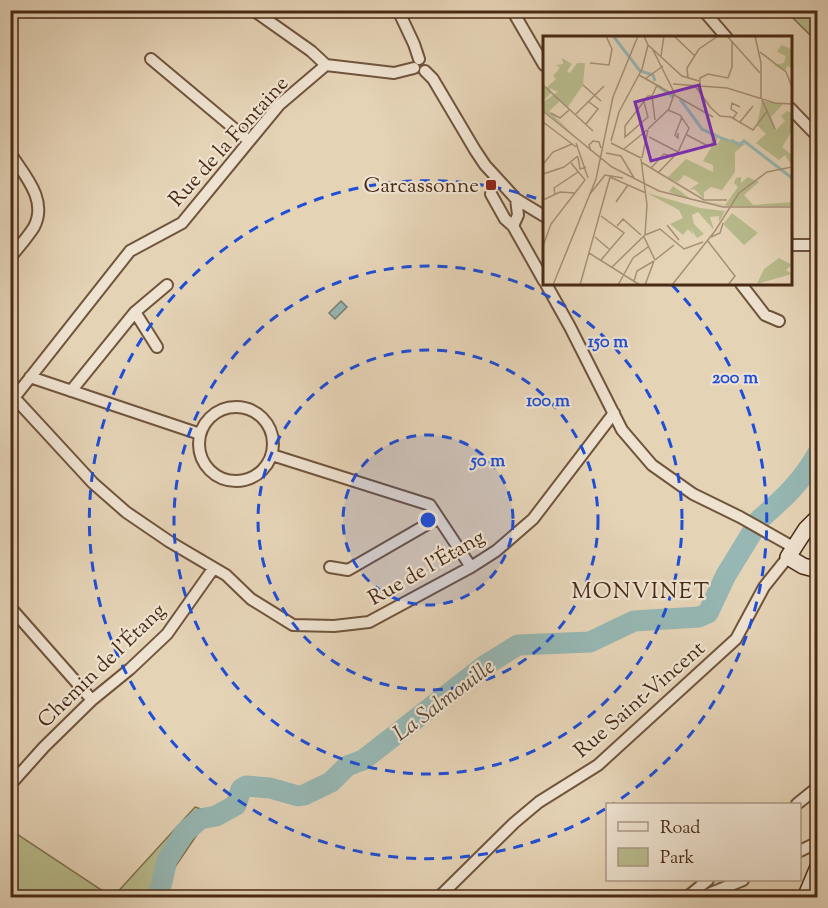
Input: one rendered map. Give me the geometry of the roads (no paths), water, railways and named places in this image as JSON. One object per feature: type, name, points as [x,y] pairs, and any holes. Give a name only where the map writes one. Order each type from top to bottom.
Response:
[{"type":"street","points":[[253,10],[326,65],[394,73],[419,66]]},
{"type":"street","points":[[398,10],[414,44],[419,66],[434,80],[485,165],[516,199],[543,215]]},
{"type":"street","points":[[512,10],[543,63]]},
{"type":"street","points":[[703,10],[725,36]]},
{"type":"street","points":[[151,59],[249,141]]},
{"type":"street","name":"Rue de la Fontaine","points":[[12,395],[30,378],[130,251],[182,223],[279,105],[326,65]]},
{"type":"street","points":[[792,110],[818,137]]},
{"type":"street","points":[[792,123],[804,123]]},
{"type":"street","points":[[10,153],[38,197],[39,211],[34,226],[10,258]]},
{"type":"street","points":[[491,194],[505,219],[513,226],[543,278]]},
{"type":"street","points":[[513,226],[518,214],[516,199]]},
{"type":"street","points":[[792,245],[818,245]]},
{"type":"street","points":[[71,391],[135,312],[167,285]]},
{"type":"street","points":[[547,285],[622,430],[652,465],[693,494],[770,533],[803,566],[818,570]]},
{"type":"street","points":[[742,285],[765,315],[779,321]]},
{"type":"street","points":[[135,312],[158,347]]},
{"type":"street","points":[[30,378],[200,434]]},
{"type":"street","name":"Rue de l'Étang","points":[[12,395],[93,483],[126,512],[170,542],[226,575],[251,599],[293,625],[334,626],[369,622],[496,551],[533,519],[614,413]]},
{"type":"street","points":[[235,406],[247,407],[266,421],[272,432],[274,444],[272,455],[266,467],[257,476],[245,481],[226,480],[209,470],[202,459],[199,447],[200,434],[205,423],[218,411],[235,406]]},
{"type":"street","points":[[272,455],[430,505],[471,567]]},
{"type":"street","points":[[790,552],[806,529],[818,517]]},
{"type":"street","points":[[330,567],[348,570],[438,518]]},
{"type":"street","name":"Rue Saint-Vincent","points":[[438,897],[513,823],[539,802],[598,765],[736,639],[764,587],[790,552]]},
{"type":"street","name":"Chemin de l'Étang","points":[[10,784],[44,747],[93,700],[167,634],[213,568]]},
{"type":"street","points":[[10,607],[93,700]]},
{"type":"street","points":[[798,803],[818,787]]},
{"type":"street","points":[[801,850],[814,843],[818,844]]},
{"type":"street","points":[[805,897],[818,867]]},
{"type":"street","points":[[686,897],[706,881]]},
{"type":"street","points":[[699,897],[738,881]]},
{"type":"water","points":[[341,301],[347,307],[335,319],[329,313]]},
{"type":"waterway","name":"La Salmouille","points":[[759,520],[792,490],[818,453]]},
{"type":"waterway","name":"La Salmouille","points":[[156,898],[167,860],[184,833],[200,819],[216,816],[236,805],[241,789],[246,786],[270,788],[298,796],[331,782],[347,766],[363,760],[484,666],[518,645],[590,642],[634,621],[699,617],[708,613],[726,575],[753,531]]},
{"type":"place","name":"Carcassonne","points":[[491,185]]},
{"type":"district","name":"MONVINET","points":[[641,590]]}]
